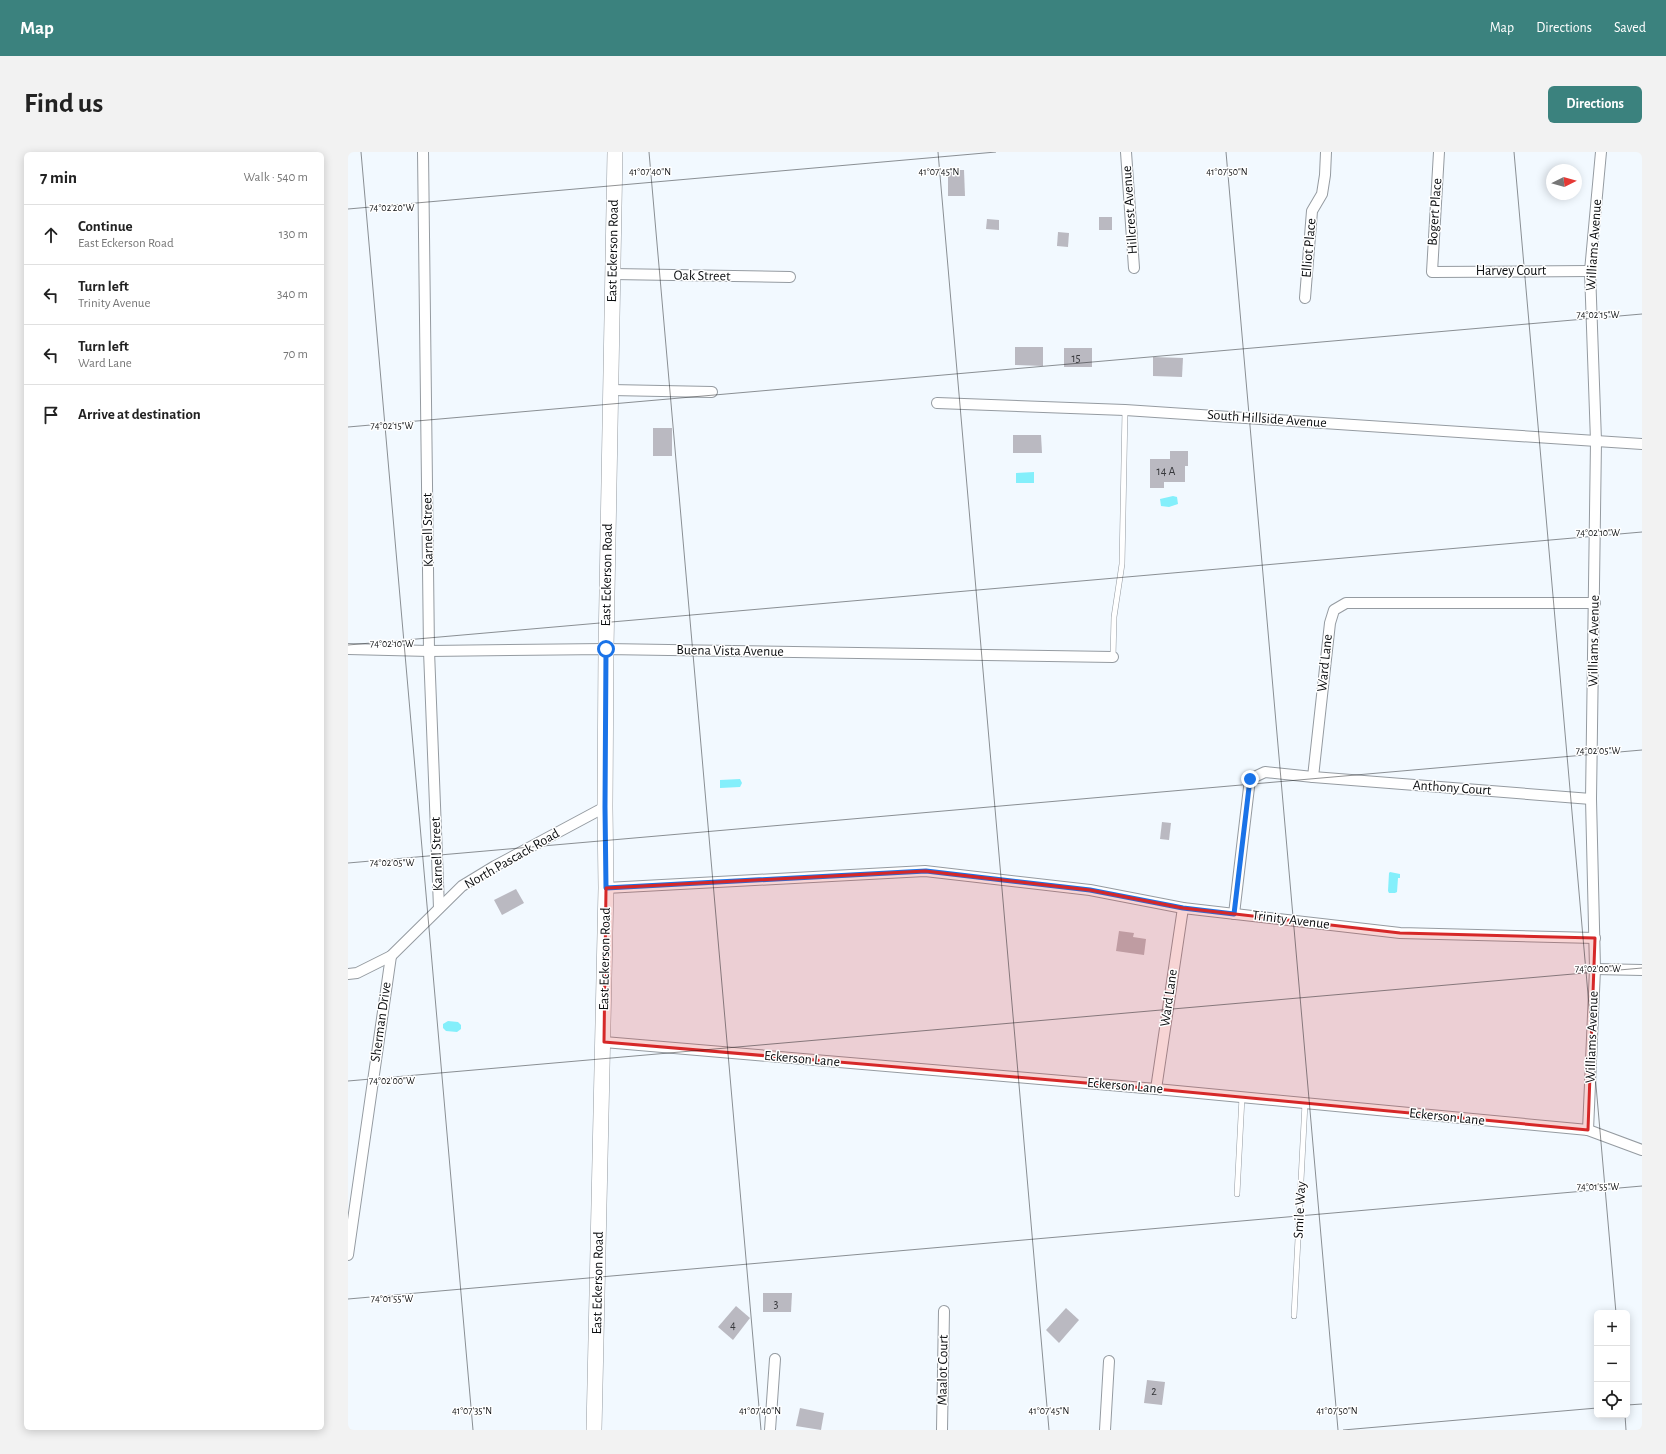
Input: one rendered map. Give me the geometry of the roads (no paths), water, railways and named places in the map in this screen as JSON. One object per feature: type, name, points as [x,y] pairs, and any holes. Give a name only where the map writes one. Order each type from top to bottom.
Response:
[{"type":"street","name":"Karnell Street","points":[[423,152],[429,651],[439,908]]},
{"type":"street","name":"East Eckerson Road","points":[[594,1430],[604,1042],[606,888],[606,649],[615,152]]},
{"type":"street","name":"Hillcrest Avenue","points":[[1126,152],[1134,268]]},
{"type":"street","name":"Elliot Place","points":[[1304,298],[1312,211],[1322,194],[1326,152]]},
{"type":"street","name":"Bogert Place","points":[[1432,272],[1439,152]]},
{"type":"street","name":"Williams Avenue","points":[[1588,1130],[1595,969],[1591,799],[1596,441],[1590,271],[1601,152]]},
{"type":"street","name":"Harvey Court","points":[[1432,272],[1590,271]]},
{"type":"street","name":"Oak Street","points":[[613,274],[790,277]]},
{"type":"street","points":[[611,390],[712,392]]},
{"type":"street","name":"South Hillside Avenue","points":[[937,403],[1125,410],[1642,444]]},
{"type":"street","name":"Ward Lane","points":[[1313,777],[1330,623],[1334,610],[1346,603],[1594,603]]},
{"type":"street","name":"Buena Vista Avenue","points":[[348,649],[429,651],[606,649],[1112,657]]},
{"type":"street","points":[[1234,914],[1250,779],[1265,772],[1313,777]]},
{"type":"street","name":"Anthony Court","points":[[1313,777],[1591,799]]},
{"type":"street","name":"North Pascack Road","points":[[348,974],[357,973],[391,956],[462,886],[605,807]]},
{"type":"street","name":"Trinity Avenue","points":[[606,888],[926,871],[1090,890],[1183,908],[1400,933],[1595,938]]},
{"type":"street","name":"Ward Lane","points":[[1156,1089],[1183,908]]},
{"type":"street","name":"Sherman Drive","points":[[348,1256],[391,956]]},
{"type":"street","points":[[1595,969],[1642,970]]},
{"type":"street","name":"Eckerson Lane","points":[[604,1042],[1156,1089],[1588,1130],[1642,1150]]},
{"type":"street","name":"Maalot Court","points":[[942,1430],[944,1310]]},
{"type":"street","points":[[770,1430],[775,1359]]},
{"type":"street","points":[[1105,1430],[1109,1361]]},
{"type":"lane","points":[[1112,657],[1114,617],[1122,564],[1125,410]]},
{"type":"lane","points":[[1237,1194],[1242,1097]]},
{"type":"lane","name":"Smile Way","points":[[1294,1316],[1305,1103]]},
{"type":"water","points":[[1034,472],[1034,483],[1016,483],[1016,473]]},
{"type":"water","points":[[1173,496],[1177,497],[1178,504],[1169,507],[1161,506],[1160,499]]},
{"type":"water","points":[[740,779],[742,783],[740,787],[720,788],[720,780]]},
{"type":"water","points":[[1390,872],[1400,874],[1400,878],[1398,878],[1397,892],[1395,893],[1389,893],[1388,891]]},
{"type":"water","points":[[448,1021],[458,1022],[461,1025],[461,1029],[457,1032],[446,1031],[443,1028],[443,1024]]}]
